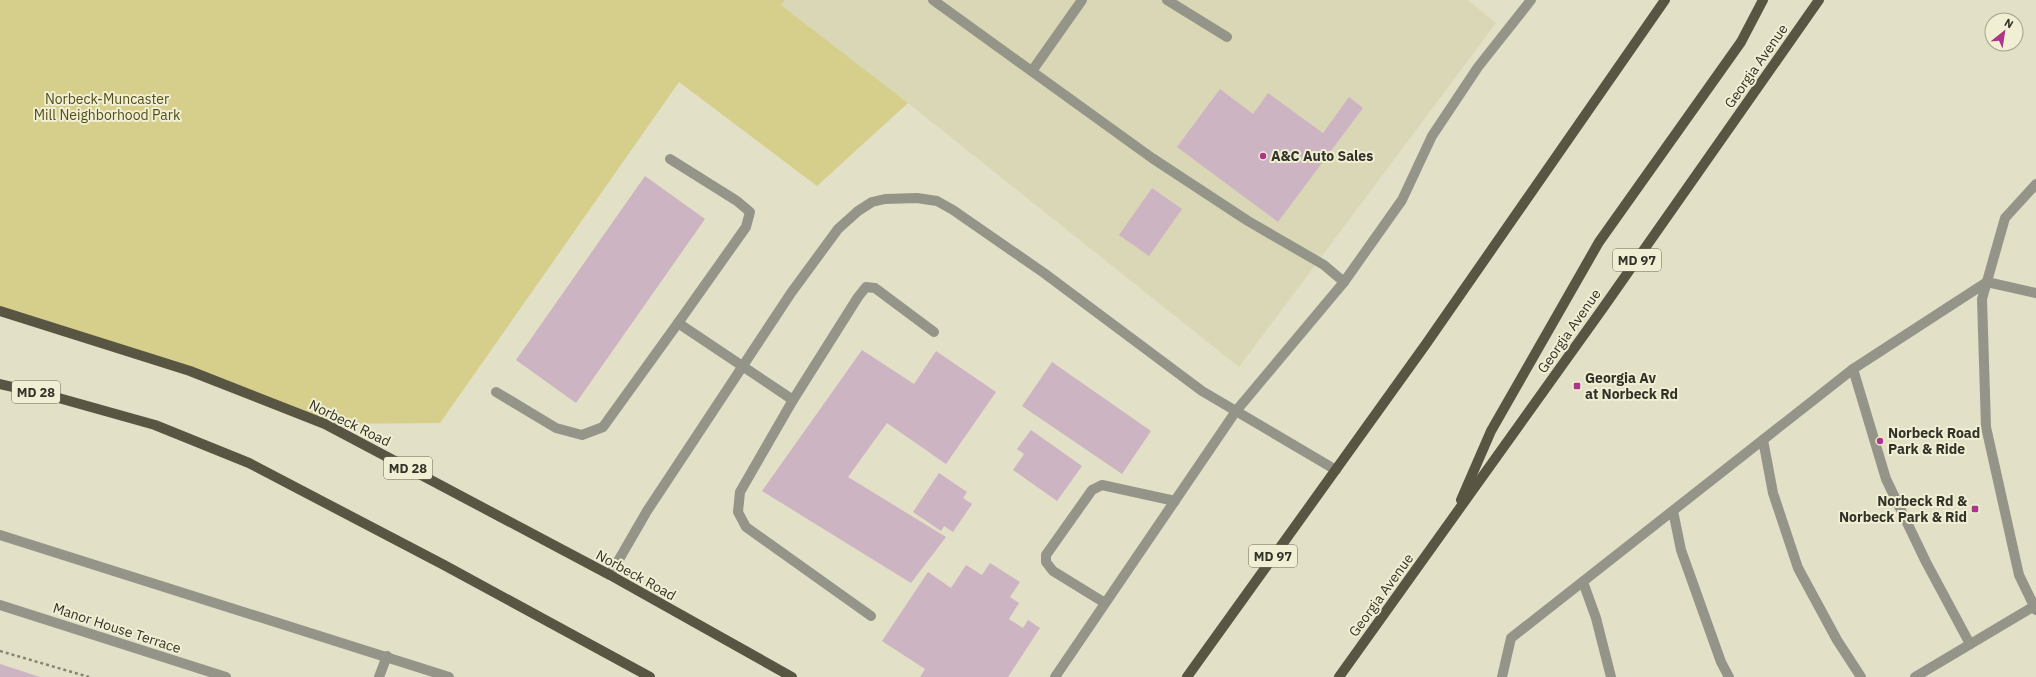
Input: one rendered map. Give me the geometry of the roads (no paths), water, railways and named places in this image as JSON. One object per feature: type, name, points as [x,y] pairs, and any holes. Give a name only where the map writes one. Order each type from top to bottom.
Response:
[{"type":"main road","name":"MD 97","points":[[1187,677],[1434,332],[1665,0]]},
{"type":"main road","points":[[1453,518],[1491,431],[1599,242],[1741,42],[1763,0]]},
{"type":"main road","name":"Georgia Avenue","points":[[1339,677],[1603,308],[1819,0]]},
{"type":"main road","name":"Norbeck Road","points":[[0,311],[190,370],[325,424],[610,576],[792,677]]},
{"type":"main road","name":"MD 28","points":[[0,384],[48,395],[155,425],[249,464],[437,561],[650,677]]},
{"type":"street","points":[[933,0],[1152,158],[1248,221],[1324,265],[1344,282]]},
{"type":"street","points":[[1032,72],[1082,0]]},
{"type":"street","points":[[1167,0],[1228,37]]},
{"type":"street","points":[[1055,677],[1236,411],[1344,282],[1402,200],[1432,136],[1478,67],[1531,0]]},
{"type":"street","points":[[496,392],[556,428],[582,435],[603,427],[746,227],[750,212],[737,201],[670,159]]},
{"type":"street","points":[[1915,677],[2035,607],[2019,575],[1986,427],[1982,299],[2005,218],[2036,184]]},
{"type":"street","points":[[610,576],[647,511],[791,293],[838,229],[858,211],[872,202],[885,199],[917,198],[936,201],[953,210],[1044,273],[1202,391],[1336,470]]},
{"type":"street","points":[[1502,677],[1511,638],[1853,369],[1987,282],[2036,293]]},
{"type":"street","points":[[871,616],[746,527],[738,512],[740,492],[793,400],[858,297],[866,287],[875,288],[934,332]]},
{"type":"street","points":[[678,323],[743,365],[793,400]]},
{"type":"street","points":[[1853,369],[1886,479],[1926,562],[1970,644]]},
{"type":"street","points":[[1763,440],[1773,493],[1798,568],[1838,640],[1861,677]]},
{"type":"street","points":[[1105,603],[1054,571],[1046,562],[1046,554],[1092,490],[1102,485],[1175,501]]},
{"type":"street","points":[[1673,511],[1681,550],[1721,662],[1729,677]]},
{"type":"street","points":[[0,535],[387,656],[449,677]]},
{"type":"street","points":[[1583,582],[1596,618],[1612,677]]},
{"type":"street","name":"Manor House Terrace","points":[[0,605],[226,677]]},
{"type":"street","points":[[379,677],[387,656]]},
{"type":"place","name":"A&C Auto Sales","points":[[1263,156]]},
{"type":"place","name":"Georgia Av at Norbeck Rd","points":[[1577,386]]},
{"type":"place","name":"Norbeck Road Park & Ride","points":[[1880,441]]},
{"type":"place","name":"Norbeck Rd & Norbeck Park & Rid","points":[[1975,509]]},
{"type":"park label","name":"Norbeck-Muncaster Mill Neighborhood Park","points":[[107,108]]}]
